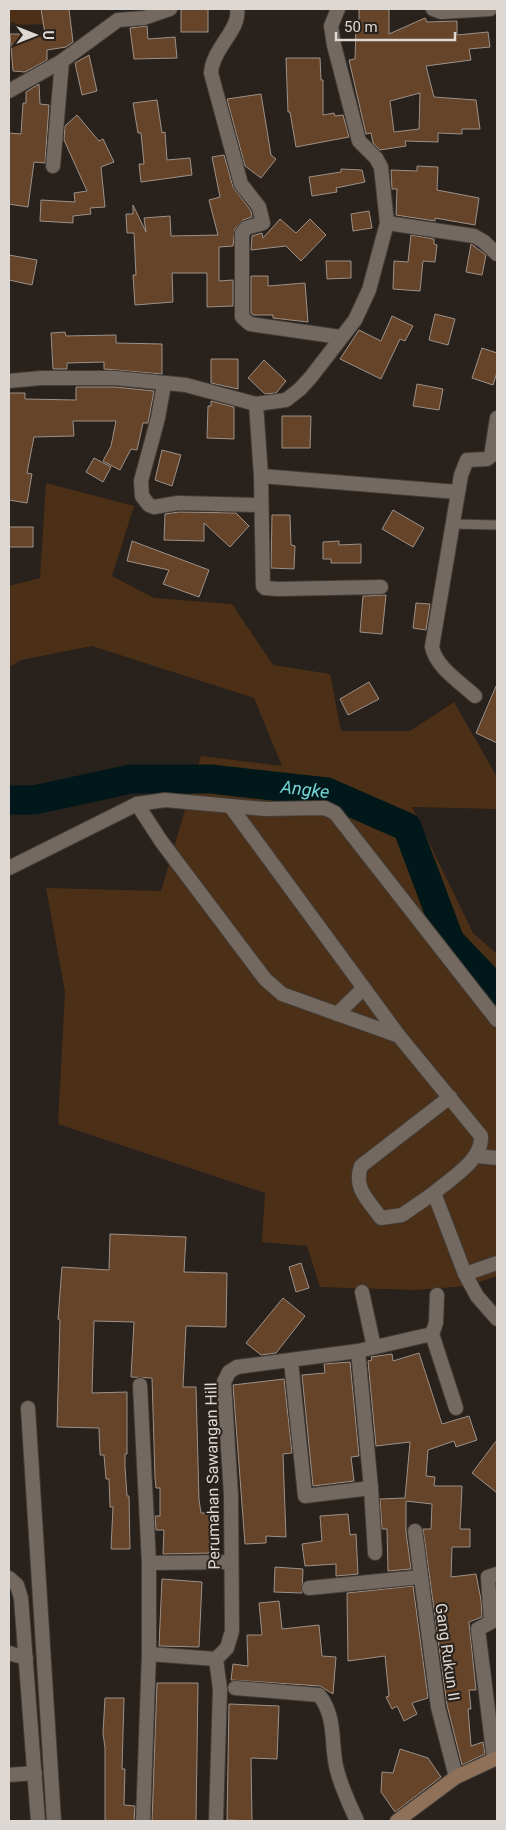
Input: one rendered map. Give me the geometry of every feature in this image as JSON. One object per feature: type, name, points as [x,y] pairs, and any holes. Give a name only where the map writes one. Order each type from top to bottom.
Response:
[{"type":"main road","points":[[397,1821],[456,1777],[496,1758]]},
{"type":"street","points":[[9,91],[62,61],[117,14],[144,18],[170,9]]},
{"type":"street","points":[[237,9],[237,20],[214,56],[211,74],[241,184],[259,207],[262,223],[246,228],[242,234],[242,317],[250,324],[340,337]]},
{"type":"street","points":[[9,381],[41,378],[115,378],[186,385],[256,404],[286,400],[300,389],[355,320],[369,290],[387,223],[380,166],[376,158],[360,140],[334,45],[331,26],[338,9]]},
{"type":"street","points":[[434,9],[441,12],[490,9]]},
{"type":"street","points":[[53,166],[62,61]]},
{"type":"street","points":[[387,223],[474,236],[483,241],[497,254]]},
{"type":"street","points":[[164,384],[158,418],[141,481],[142,496],[145,500],[154,507],[178,503],[261,505]]},
{"type":"street","points":[[256,404],[261,476],[262,582],[265,588],[381,587]]},
{"type":"street","points":[[475,696],[439,663],[434,656],[432,647],[454,524],[457,492],[467,460],[488,459],[491,456],[497,418]]},
{"type":"street","points":[[261,476],[457,492]]},
{"type":"street","points":[[9,868],[137,804],[164,800],[231,807],[325,808],[335,813],[497,1020]]},
{"type":"street","points":[[137,804],[161,841],[265,979],[282,994],[399,1036]]},
{"type":"street","points":[[231,807],[399,1036],[450,1097],[481,1136],[482,1142],[477,1156],[434,1193],[402,1215],[381,1218],[358,1188],[357,1177],[360,1166],[450,1097]]},
{"type":"street","points":[[337,1014],[364,988]]},
{"type":"street","points":[[477,1156],[497,1158]]},
{"type":"street","points":[[434,1193],[465,1274],[477,1296],[497,1319]]},
{"type":"street","points":[[465,1274],[497,1264]]},
{"type":"street","points":[[362,1292],[374,1347]]},
{"type":"street","points":[[437,1296],[436,1323],[432,1334],[456,1408]]},
{"type":"street","name":"Perumahan Sawangan Hill","points":[[216,1659],[223,1654],[231,1640],[231,1495],[224,1382],[229,1372],[237,1367],[358,1351],[432,1334]]},
{"type":"street","points":[[358,1351],[375,1553]]},
{"type":"street","points":[[291,1361],[305,1496],[371,1488]]},
{"type":"street","points":[[140,1385],[149,1563],[149,1654],[143,1821]]},
{"type":"street","points":[[28,1408],[54,1821]]},
{"type":"street","name":"Gang Rukun II","points":[[415,1531],[438,1706],[456,1777]]},
{"type":"street","points":[[149,1563],[230,1562]]},
{"type":"street","points":[[496,1758],[478,1629],[491,1622],[488,1577],[497,1574]]},
{"type":"street","points":[[309,1588],[420,1577]]},
{"type":"street","points":[[9,1578],[17,1585],[21,1598],[38,1821]]},
{"type":"street","points":[[9,1654],[26,1658]]},
{"type":"street","points":[[149,1654],[216,1659],[220,1689],[216,1821]]},
{"type":"street","points":[[235,1688],[319,1695],[326,1703],[330,1714],[336,1768],[357,1821]]},
{"type":"street","points":[[9,1775],[35,1773]]},
{"type":"lane","points":[[454,524],[497,525]]},
{"type":"shaded area","points":[[9,9],[50,9],[53,24],[9,25]]},
{"type":"shaded area","points":[[46,483],[134,506],[112,576],[154,598],[232,604],[273,665],[330,674],[341,731],[410,731],[454,702],[497,777],[497,809],[412,807],[473,933],[497,954],[497,1276],[467,1286],[416,1290],[320,1287],[307,1246],[262,1242],[265,1193],[58,1124],[65,992],[46,888],[161,891],[201,756],[282,766],[254,698],[92,646],[21,660],[9,667],[9,586],[40,578]]},
{"type":"building","points":[[41,9],[69,9],[73,42],[66,47],[47,50],[47,60],[25,72],[13,71],[10,34],[45,34]]},
{"type":"building","points":[[181,9],[208,9],[208,32],[181,32]]},
{"type":"building","points":[[359,9],[389,9],[389,34],[425,18],[427,22],[457,21],[457,35],[488,32],[490,47],[469,49],[471,60],[426,66],[434,97],[476,100],[480,129],[462,129],[462,134],[438,133],[438,142],[405,141],[406,146],[380,150],[373,143],[371,133],[366,134],[349,60],[355,59],[356,28],[359,28]],"holes":[[[420,93],[419,129],[394,132],[390,101]]]},
{"type":"building","points":[[147,26],[148,39],[175,37],[177,58],[134,59],[130,28]]},
{"type":"building","points":[[89,55],[97,91],[82,95],[75,63]]},
{"type":"building","points":[[286,58],[320,58],[321,80],[323,80],[323,115],[334,113],[335,116],[343,115],[349,137],[296,147],[290,112],[288,112]]},
{"type":"building","points":[[39,84],[40,104],[49,105],[45,163],[34,162],[28,207],[9,204],[9,133],[21,134],[23,103],[26,103],[26,92]]},
{"type":"building","points":[[261,94],[271,155],[276,159],[261,178],[245,166],[227,99]]},
{"type":"building","points":[[157,100],[162,133],[165,132],[167,160],[190,158],[192,175],[141,182],[139,164],[144,164],[141,133],[138,133],[133,103]]},
{"type":"building","points":[[77,115],[99,141],[103,139],[114,162],[101,167],[105,207],[90,208],[91,214],[73,216],[73,223],[40,221],[41,200],[75,202],[74,193],[87,191],[64,140],[65,126]]},
{"type":"building","points":[[224,155],[233,187],[251,211],[252,217],[243,220],[235,229],[233,246],[219,247],[219,281],[233,280],[233,306],[207,307],[207,273],[172,273],[173,302],[135,305],[133,275],[136,275],[134,233],[127,233],[126,214],[133,214],[133,205],[146,232],[144,218],[170,216],[171,236],[218,235],[209,200],[220,197],[212,157]]},
{"type":"building","points":[[417,166],[438,167],[437,190],[479,198],[475,225],[435,218],[435,221],[396,215],[397,189],[392,189],[391,170],[417,171]]},
{"type":"building","points":[[341,169],[362,170],[365,182],[336,188],[337,192],[312,196],[309,177],[341,172]]},
{"type":"building","points":[[369,211],[372,228],[353,231],[351,214]]},
{"type":"building","points":[[280,219],[296,233],[310,219],[326,235],[301,261],[286,246],[251,250],[252,236],[262,233],[263,238]]},
{"type":"building","points":[[411,235],[434,239],[434,244],[437,245],[435,262],[423,261],[420,291],[393,289],[394,261],[408,262]]},
{"type":"building","points":[[471,244],[486,255],[482,275],[466,272]]},
{"type":"building","points":[[9,255],[37,260],[32,285],[9,280]]},
{"type":"building","points":[[326,261],[351,261],[351,278],[327,279]]},
{"type":"building","points":[[251,276],[268,276],[268,286],[305,283],[308,322],[273,318],[273,315],[253,315],[251,313]]},
{"type":"building","points":[[435,314],[455,319],[448,345],[429,340]]},
{"type":"building","points":[[392,316],[413,326],[405,341],[400,339],[381,379],[340,359],[359,330],[381,341]]},
{"type":"building","points":[[65,332],[66,336],[116,335],[116,343],[162,344],[162,374],[104,369],[104,362],[67,363],[67,369],[53,369],[51,333]]},
{"type":"building","points":[[482,348],[497,353],[497,372],[493,385],[472,378]]},
{"type":"building","points":[[211,359],[238,359],[238,389],[211,383]]},
{"type":"building","points":[[264,360],[286,381],[276,393],[265,394],[248,378]]},
{"type":"building","points":[[417,384],[443,389],[439,410],[413,406]]},
{"type":"building","points":[[76,387],[115,387],[154,391],[148,423],[143,423],[137,450],[131,449],[120,470],[103,461],[111,446],[116,421],[73,421],[74,436],[34,437],[27,473],[32,474],[27,503],[9,500],[9,393],[25,393],[25,399],[76,400]]},
{"type":"building","points":[[211,401],[234,407],[234,439],[207,438],[208,406],[211,406]]},
{"type":"building","points":[[282,416],[311,416],[310,448],[282,448]]},
{"type":"building","points":[[162,450],[181,455],[172,486],[155,480]]},
{"type":"building","points":[[94,458],[111,467],[103,482],[86,472]]},
{"type":"building","points":[[393,510],[424,528],[413,547],[382,529]]},
{"type":"building","points":[[179,512],[236,513],[249,526],[230,547],[204,523],[204,541],[164,540],[165,514]]},
{"type":"building","points":[[272,515],[290,515],[291,545],[295,546],[294,569],[271,568]]},
{"type":"building","points":[[9,527],[33,527],[33,547],[9,547]]},
{"type":"building","points":[[132,541],[209,570],[199,597],[163,584],[169,570],[127,561]]},
{"type":"building","points":[[339,541],[339,545],[361,544],[361,563],[331,563],[331,559],[323,559],[323,542]]},
{"type":"building","points":[[386,595],[382,634],[360,632],[363,596]]},
{"type":"building","points":[[416,603],[430,604],[426,630],[413,628]]},
{"type":"building","points":[[369,682],[379,699],[348,715],[340,699]]},
{"type":"building","points":[[497,684],[497,743],[476,733]]},
{"type":"building","points":[[110,1234],[186,1237],[184,1272],[227,1273],[226,1327],[186,1326],[183,1387],[196,1387],[199,1500],[201,1513],[211,1513],[211,1553],[163,1554],[164,1530],[156,1530],[155,1516],[160,1516],[160,1488],[156,1488],[155,1478],[152,1378],[131,1377],[134,1322],[94,1321],[92,1393],[127,1392],[127,1454],[125,1454],[125,1466],[127,1496],[129,1496],[130,1549],[111,1549],[113,1507],[110,1507],[109,1479],[106,1479],[104,1455],[100,1455],[99,1428],[57,1427],[60,1320],[58,1319],[62,1267],[109,1270]]},
{"type":"building","points":[[301,1263],[309,1288],[296,1292],[289,1267]]},
{"type":"building","points":[[283,1298],[305,1316],[276,1353],[261,1355],[246,1343]]},
{"type":"building","points":[[419,1353],[442,1424],[469,1416],[477,1440],[456,1447],[454,1441],[428,1450],[426,1476],[435,1477],[434,1486],[462,1486],[460,1529],[470,1529],[470,1547],[452,1547],[451,1577],[476,1574],[481,1600],[482,1617],[469,1622],[476,1690],[469,1690],[471,1709],[468,1709],[471,1746],[483,1742],[485,1754],[462,1765],[447,1705],[423,1529],[431,1529],[432,1504],[406,1501],[406,1532],[411,1569],[388,1571],[387,1529],[382,1529],[380,1499],[405,1498],[410,1442],[376,1446],[368,1361],[372,1360],[371,1357],[392,1354],[393,1361]]},
{"type":"building","points":[[350,1362],[359,1456],[351,1457],[354,1481],[313,1486],[302,1375],[325,1373],[324,1364]]},
{"type":"building","points":[[284,1379],[292,1453],[283,1454],[286,1537],[266,1536],[266,1543],[245,1544],[233,1385]]},
{"type":"building","points":[[497,1440],[497,1493],[472,1473]]},
{"type":"building","points":[[348,1514],[350,1535],[356,1534],[358,1574],[336,1576],[336,1564],[305,1566],[302,1544],[322,1541],[320,1516]]},
{"type":"building","points":[[275,1567],[303,1569],[302,1593],[274,1592]]},
{"type":"building","points":[[162,1579],[202,1582],[199,1647],[159,1646]]},
{"type":"building","points":[[413,1586],[428,1698],[412,1703],[417,1714],[404,1721],[397,1706],[392,1709],[386,1697],[389,1696],[385,1656],[348,1661],[347,1593]]},
{"type":"building","points":[[279,1601],[282,1629],[319,1625],[322,1656],[336,1657],[333,1694],[320,1686],[231,1680],[233,1664],[248,1666],[247,1635],[262,1635],[259,1603]]},
{"type":"building","points":[[157,1683],[198,1683],[196,1821],[152,1821]]},
{"type":"building","points":[[105,1698],[124,1698],[122,1769],[125,1769],[124,1805],[135,1806],[134,1821],[105,1821],[105,1748],[103,1733]]},
{"type":"building","points":[[229,1704],[279,1706],[277,1759],[251,1758],[252,1821],[227,1820]]},
{"type":"building","points":[[400,1749],[428,1758],[441,1777],[395,1812],[381,1792],[382,1772],[393,1773]]},
{"type":"waterway","name":"Angke","points":[[9,800],[34,800],[131,779],[211,779],[327,792],[407,827],[450,941],[497,990]]}]
